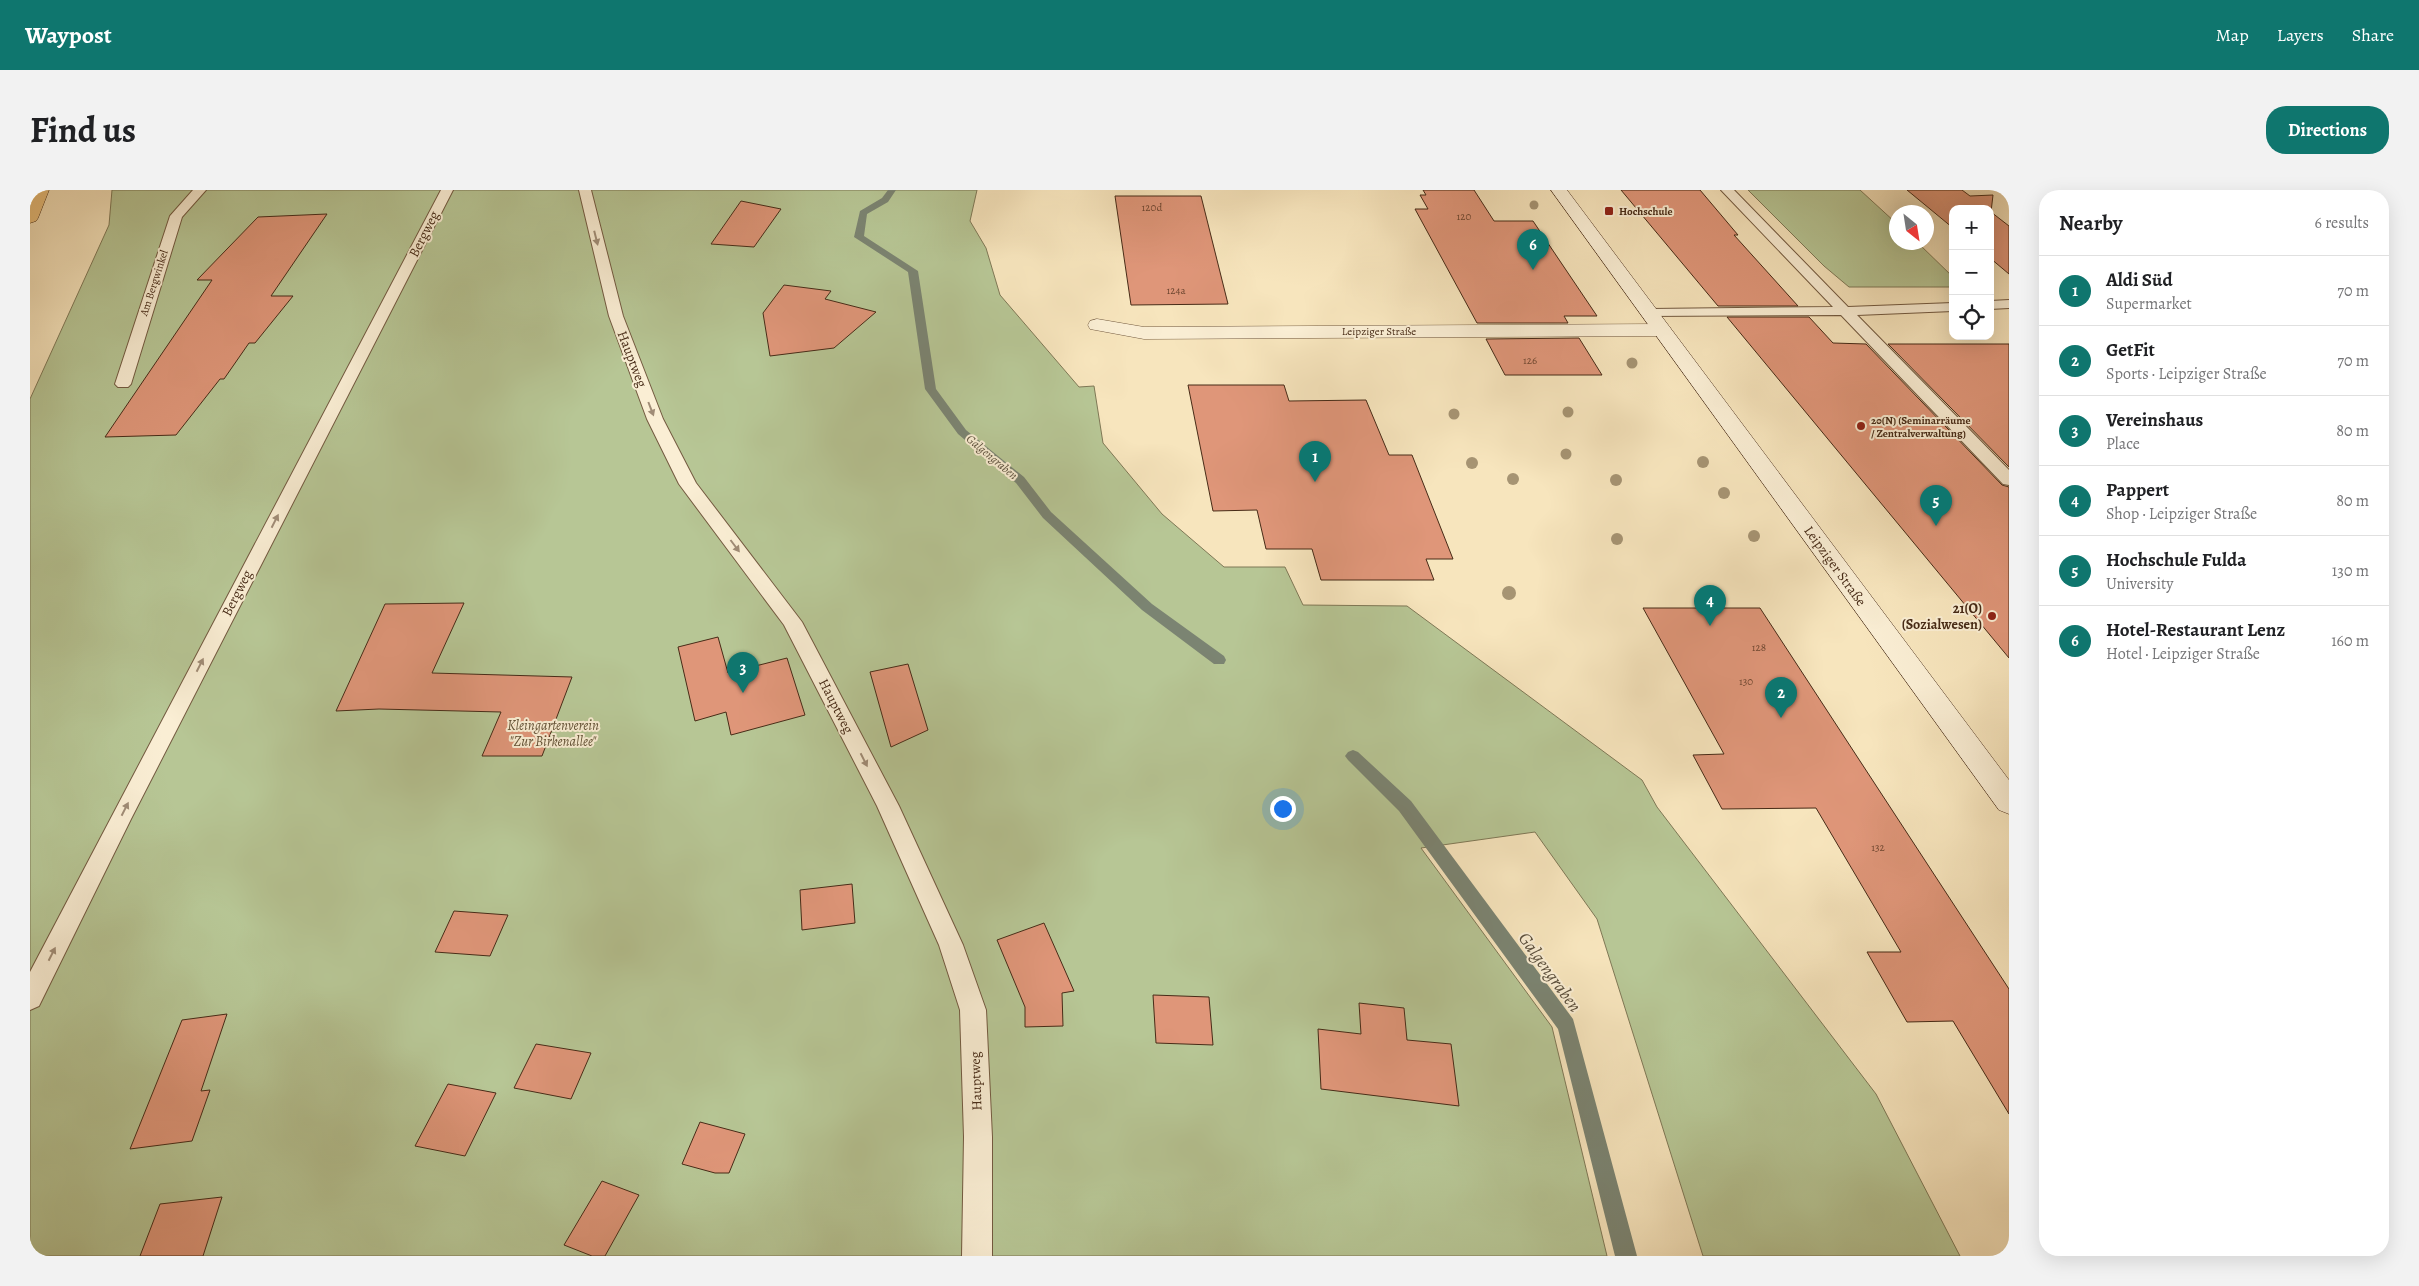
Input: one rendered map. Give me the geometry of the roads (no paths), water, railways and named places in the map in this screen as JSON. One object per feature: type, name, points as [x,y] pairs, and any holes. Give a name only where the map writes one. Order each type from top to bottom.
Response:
[{"type":"highway","points":[[30,218],[41,190]]},
{"type":"main road","name":"Leipziger Straße","points":[[1559,190],[2009,802]]},
{"type":"main road","name":"Leipziger Straße","points":[[1097,325],[1144,332],[1656,321]]},
{"type":"lane","name":"Am Bergwinkel","points":[[122,384],[176,216],[200,190]]},
{"type":"lane","name":"Bergweg","points":[[30,998],[129,801],[447,190]]},
{"type":"lane","name":"Hauptweg","points":[[585,190],[616,316],[655,419],[688,484],[792,622],[888,806],[951,945],[973,1010],[978,1137],[977,1256]]},
{"type":"lane","points":[[1727,190],[1847,311],[2009,480]]},
{"type":"lane","points":[[1994,305],[2009,304]]},
{"type":"lane","points":[[1656,321],[1949,306]]},
{"type":"waterway","name":"Galgengraben","points":[[892,190],[885,200],[863,213],[859,237],[913,271],[931,389],[962,432],[1020,480],[1047,515],[1147,607],[1219,660]]},
{"type":"waterway","name":"Galgengraben","points":[[1353,756],[1405,806],[1566,1025],[1626,1256]]},
{"type":"place","name":"Hochschule","points":[[1609,211]]},
{"type":"place","name":"Hotel-Restaurant Lenz","points":[[1533,270]]},
{"type":"place","name":"20(N) (Seminarräume / Zentralverwaltung)","points":[[1861,426]]},
{"type":"place","name":"Aldi Süd","points":[[1315,482]]},
{"type":"place","name":"Hochschule Fulda","points":[[1936,526]]},
{"type":"place","name":"21(O) (Sozialwesen)","points":[[1992,616]]},
{"type":"place","name":"Pappert","points":[[1710,626]]},
{"type":"place","name":"Vereinshaus","points":[[743,693]]},
{"type":"place","name":"GetFit","points":[[1781,718]]},
{"type":"park label","name":"Kleingartenverein \"Zur Birkenallee\"","points":[[553,734]]}]
